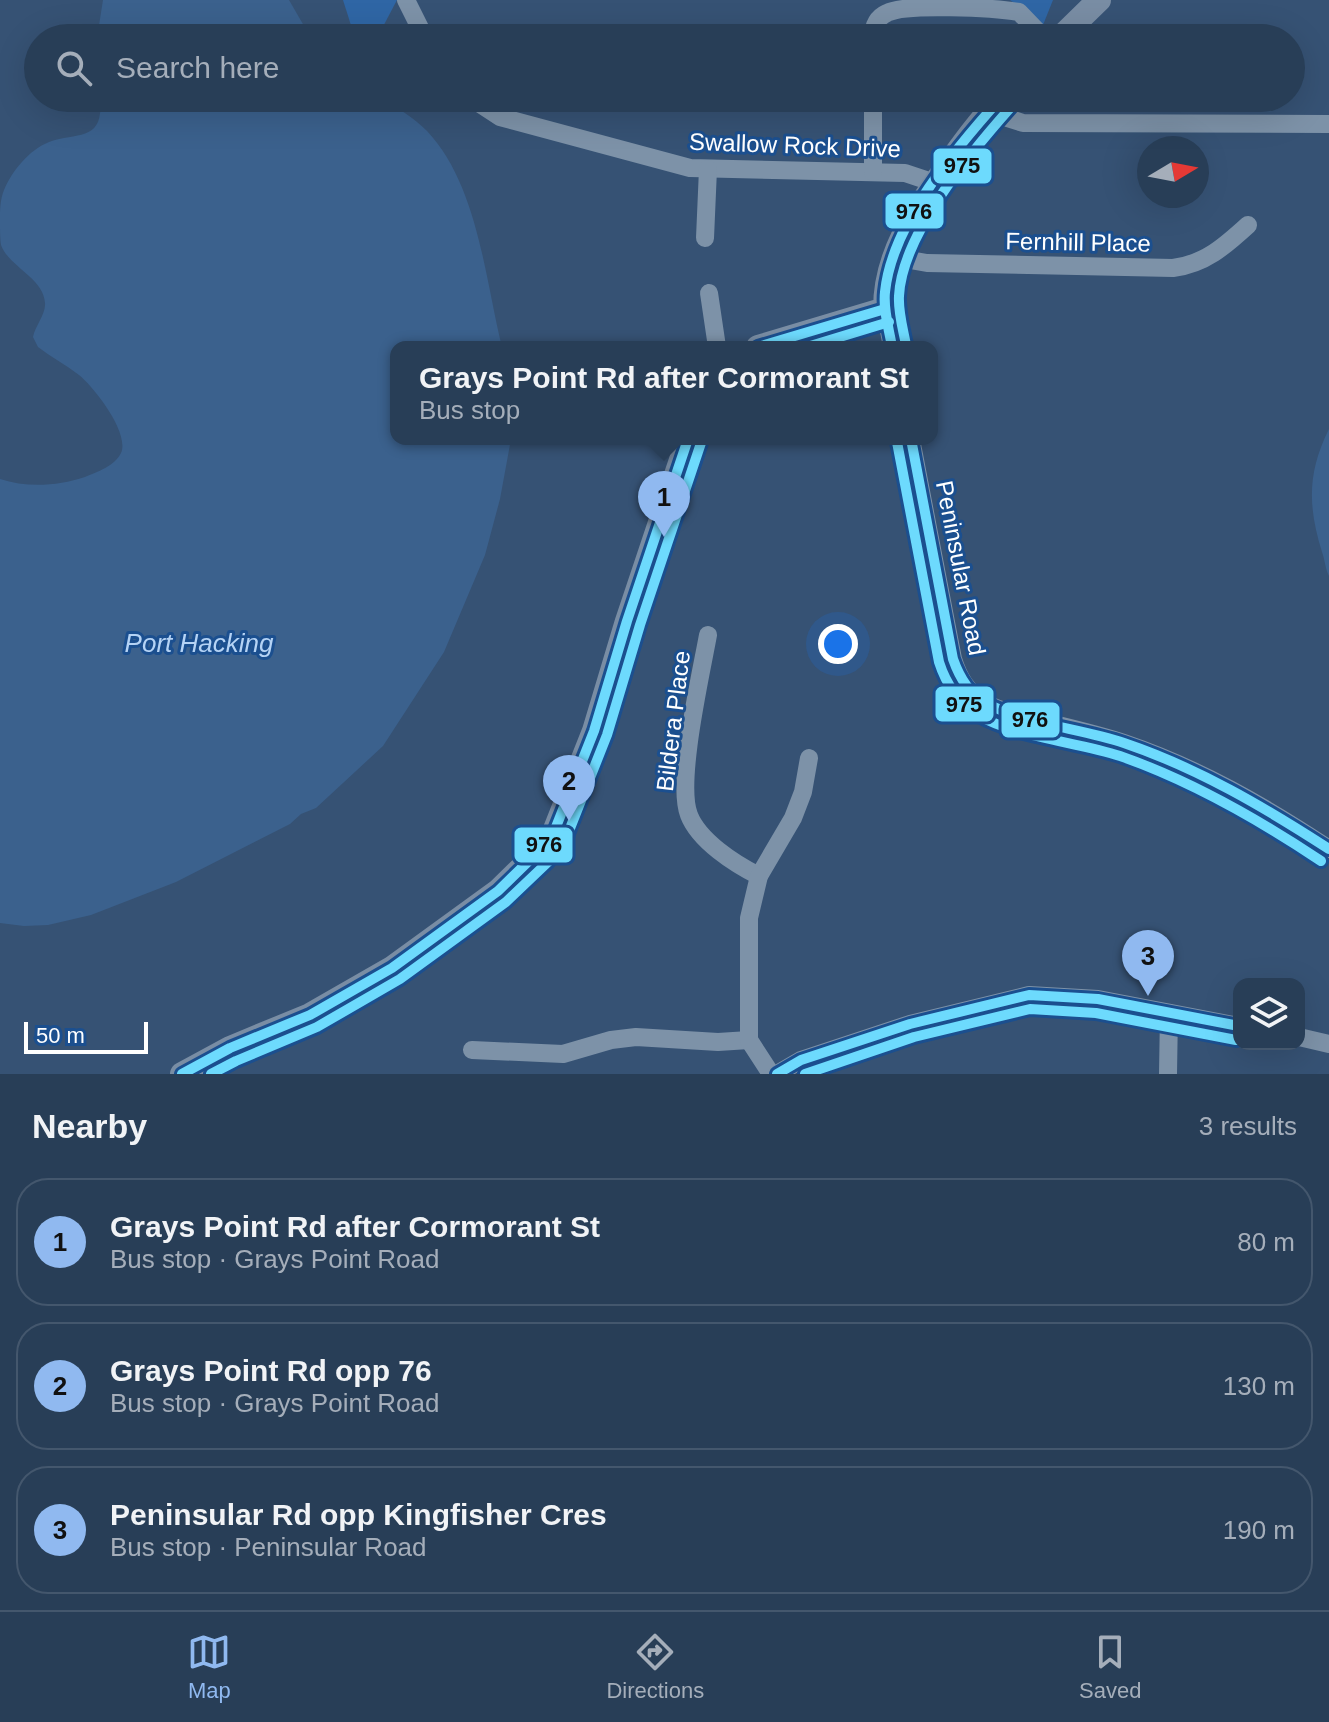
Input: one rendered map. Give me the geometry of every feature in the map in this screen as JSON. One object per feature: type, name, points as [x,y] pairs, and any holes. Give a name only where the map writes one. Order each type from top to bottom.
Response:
[{"type":"street","points":[[406,0],[418,24]]},
{"type":"street","points":[[1074,24],[1099,0]]},
{"type":"street","points":[[875,24],[883,14],[894,9],[916,8],[1019,12],[1031,24]]},
{"type":"street","name":"Swallow Rock Drive","points":[[492,112],[500,117],[664,163],[708,169],[905,173],[935,183]]},
{"type":"street","points":[[873,112],[873,172]]},
{"type":"street","points":[[891,341],[885,309],[887,275],[893,257],[913,215],[989,112]]},
{"type":"street","points":[[1005,112],[1023,123],[1329,124]]},
{"type":"street","points":[[705,238],[708,169]]},
{"type":"street","name":"Fernhill Place","points":[[893,257],[927,263],[1173,268],[1208,258],[1248,225]]},
{"type":"street","points":[[709,293],[716,341]]},
{"type":"street","points":[[778,341],[885,309]]},
{"type":"street","points":[[182,1074],[230,1048],[310,1015],[392,968],[498,891],[546,842],[563,812],[594,731],[686,445]]},
{"type":"street","name":"Peninsular Road","points":[[912,445],[953,659],[958,675],[972,694],[1003,711],[1121,742],[1167,758],[1249,799],[1329,849]]},
{"type":"street","name":"Bildera Place","points":[[708,635],[687,769],[689,816],[712,843],[746,870],[759,876]]},
{"type":"street","points":[[771,1074],[749,1040],[749,918],[759,876],[793,818],[803,792],[809,758]]},
{"type":"street","points":[[777,1074],[801,1060],[910,1024],[1019,997],[1048,995],[1098,999],[1233,1025]]},
{"type":"street","points":[[1168,1074],[1169,1013]]},
{"type":"street","points":[[472,1050],[563,1054],[611,1040],[636,1037],[718,1042],[749,1040]]},
{"type":"street","points":[[1305,1038],[1329,1044]]},
{"type":"shaded area","points":[[343,0],[397,0],[384,24],[351,24]]},
{"type":"shaded area","points":[[1010,0],[1053,0],[1042,24]]},
{"type":"water","points":[[103,0],[289,0],[303,24],[99,24]]},
{"type":"water","name":"Port Hacking","points":[[100,112],[404,112],[417,122],[444,153],[469,205],[501,341],[390,341],[390,445],[510,445],[485,555],[444,652],[383,746],[316,808],[176,882],[91,915],[48,925],[24,926],[0,923],[0,479],[32,485],[75,480],[110,465],[121,453],[122,444],[116,423],[93,389],[79,375],[38,347],[33,337],[45,307],[43,294],[1,245],[0,205],[12,176],[35,150],[49,142],[87,133],[98,122]]},
{"type":"water","points":[[1329,429],[1329,576],[1317,536],[1312,490],[1317,460]]},
{"type":"transit line","name":"976","points":[[891,341],[885,292],[890,266],[900,240],[913,213],[946,163],[989,112]]},
{"type":"transit line","name":"975","points":[[905,341],[899,296],[912,247],[941,195],[1007,112]]},
{"type":"transit line","name":"976","points":[[778,341],[885,309]]},
{"type":"transit line","name":"975","points":[[827,341],[889,322]]},
{"type":"transit line","name":"976","points":[[182,1074],[230,1048],[310,1015],[392,968],[498,891],[538,852],[554,832],[594,731],[686,445]]},
{"type":"transit line","name":"975","points":[[211,1074],[317,1027],[400,979],[506,902],[565,841],[607,735],[700,445]]},
{"type":"transit line","name":"975","points":[[898,445],[939,662],[949,685],[964,704],[978,715],[1010,729],[1120,756],[1173,777],[1249,816],[1321,861]]},
{"type":"transit line","name":"976","points":[[912,445],[953,659],[971,691],[1004,712],[1108,738],[1178,764],[1255,804],[1329,849]]},
{"type":"transit line","name":"976","points":[[777,1074],[801,1060],[910,1024],[1029,995],[1098,999],[1233,1025]]},
{"type":"transit line","name":"975","points":[[805,1074],[914,1037],[1030,1009],[1096,1013],[1233,1039]]},
{"type":"place","name":"Grays Point Rd after Cormorant St","points":[[664,537]]},
{"type":"place","name":"Grays Point Rd opp 76","points":[[569,821]]},
{"type":"place","name":"Peninsular Rd opp Kingfisher Cres","points":[[1148,996]]}]
